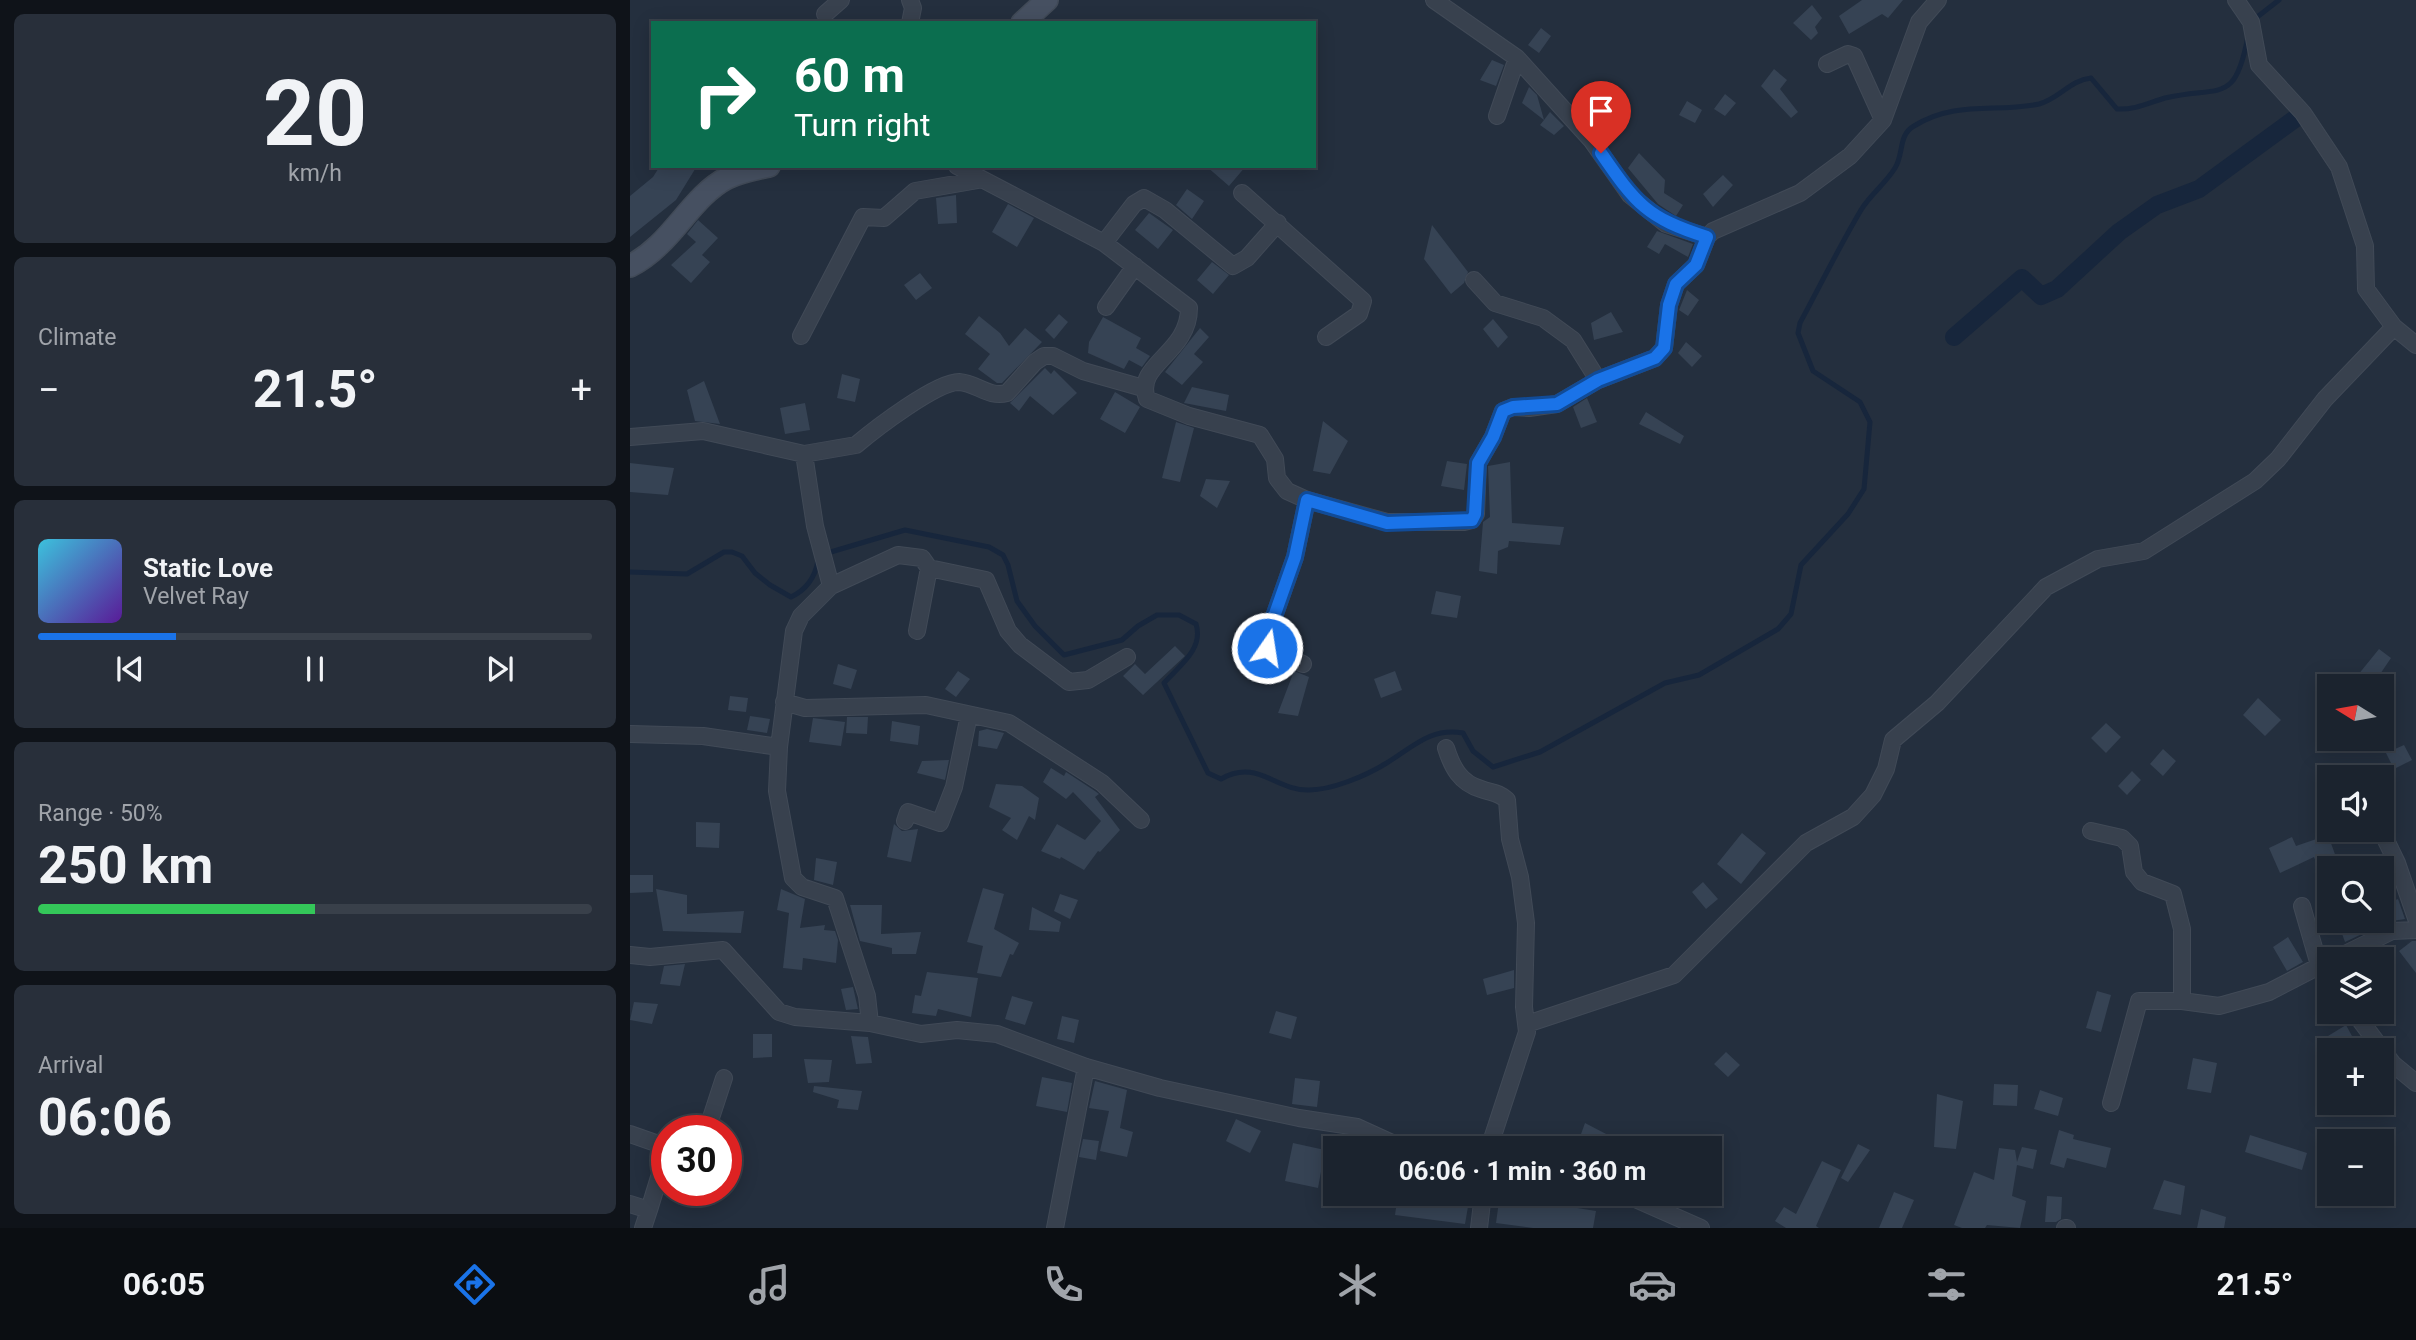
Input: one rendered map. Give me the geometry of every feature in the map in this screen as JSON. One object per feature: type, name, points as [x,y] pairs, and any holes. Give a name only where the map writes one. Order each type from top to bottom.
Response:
[{"type":"main road","points":[[1024,21],[1047,0]]},
{"type":"main road","points":[[630,266],[668,239],[695,206],[725,179],[762,168]]},
{"type":"street","points":[[825,14],[841,0]]},
{"type":"street","points":[[910,0],[913,8],[910,21]]},
{"type":"street","points":[[1434,0],[1517,58],[1592,141],[1630,195],[1666,224],[1707,237]]},
{"type":"street","points":[[960,168],[978,180],[1104,243],[1189,308],[1184,336],[1146,377],[1143,388],[1147,400],[1260,435],[1275,459],[1277,478],[1287,491],[1307,500],[1387,523],[1472,520],[1475,514],[1478,463],[1493,437],[1503,411],[1513,407],[1557,404],[1598,380],[1655,358],[1664,348],[1669,305],[1676,284],[1696,265],[1707,237],[1713,231],[1800,193],[1823,178],[1883,120],[1919,22],[1938,0]]},
{"type":"street","points":[[2236,0],[2251,22],[2259,65],[2303,113],[2339,167],[2365,247],[2366,289],[2394,327],[2416,345]]},
{"type":"street","points":[[1827,64],[1848,54],[1854,56],[1883,120]]},
{"type":"street","points":[[1497,116],[1517,58]]},
{"type":"street","points":[[801,336],[863,217],[884,218],[915,191],[925,187],[978,180]]},
{"type":"street","points":[[1242,192],[1363,301],[1359,314],[1326,337]]},
{"type":"street","points":[[1104,243],[1134,204],[1144,198],[1165,210],[1233,266],[1247,258],[1278,223]]},
{"type":"street","points":[[1106,307],[1135,266]]},
{"type":"street","points":[[1474,279],[1495,303],[1543,318],[1573,340],[1598,380]]},
{"type":"street","points":[[1527,1024],[1674,975],[1806,843],[1853,817],[1873,795],[1886,769],[1893,740],[1937,703],[2046,587],[2098,559],[2144,551],[2255,481],[2278,459],[2338,384],[2394,327]]},
{"type":"street","points":[[630,437],[703,431],[804,454],[856,445],[944,384],[965,383],[991,394],[1007,393],[1044,356],[1053,356],[1083,371],[1143,388]]},
{"type":"street","points":[[804,454],[815,526],[831,586]]},
{"type":"street","points":[[1303,664],[1264,650],[1295,557],[1307,500]]},
{"type":"street","points":[[870,1023],[871,1011],[847,943],[838,905],[829,894],[795,883],[790,869],[777,791],[779,747],[794,631],[801,616],[831,586],[898,555],[922,558],[929,568],[986,580],[1008,631],[1020,645],[1069,682],[1088,680],[1127,657]]},
{"type":"street","points":[[917,631],[929,568]]},
{"type":"street","points":[[785,702],[805,708],[926,705],[1009,723],[1024,730],[1112,791],[1141,820]]},
{"type":"street","points":[[905,821],[908,812],[940,822],[954,787],[969,715]]},
{"type":"street","points":[[630,734],[703,736],[779,747]]},
{"type":"street","points":[[1446,748],[1452,766],[1465,782],[1499,793],[1507,800],[1510,839],[1520,877],[1526,923],[1526,1038],[1498,1136]]},
{"type":"street","points":[[2091,831],[2122,838],[2130,846],[2134,872],[2142,882],[2173,894],[2182,929],[2182,1000]]},
{"type":"street","points":[[2387,842],[2416,918]]},
{"type":"street","points":[[2302,906],[2318,947]]},
{"type":"street","points":[[2361,947],[2392,932],[2416,930]]},
{"type":"street","points":[[630,954],[650,957],[723,950],[779,1012],[811,1020],[870,1023],[921,1034],[957,1030],[997,1034],[1086,1067],[1160,1088],[1299,1118],[1357,1127],[1377,1136]]},
{"type":"street","points":[[2111,1103],[2140,1001],[2182,1000],[2219,1006],[2269,992],[2317,967]]},
{"type":"street","points":[[2363,1024],[2393,1065],[2416,1083]]},
{"type":"street","points":[[1055,1228],[1086,1067]]},
{"type":"street","points":[[712,1115],[724,1077]]},
{"type":"street","points":[[630,1134],[651,1143]]},
{"type":"street","points":[[643,1228],[651,1203]]},
{"type":"street","points":[[630,1204],[649,1210]]},
{"type":"street","points":[[1479,1228],[1482,1206]]},
{"type":"street","points":[[1651,1206],[1701,1228]]},
{"type":"building","points":[[1862,0],[1903,0],[1888,18],[1882,14],[1849,34],[1839,16]]},
{"type":"building","points":[[1812,5],[1822,18],[1815,27],[1818,33],[1811,40],[1793,23]]},
{"type":"building","points":[[1541,28],[1551,36],[1539,53],[1528,45]]},
{"type":"building","points":[[1492,60],[1504,65],[1496,86],[1480,80]]},
{"type":"building","points":[[1774,69],[1787,80],[1780,89],[1798,112],[1791,118],[1761,86]]},
{"type":"building","points":[[1529,87],[1537,95],[1544,120],[1522,103]]},
{"type":"building","points":[[1725,94],[1736,103],[1725,116],[1714,109]]},
{"type":"building","points":[[1687,101],[1702,110],[1695,123],[1679,115]]},
{"type":"building","points":[[1550,112],[1564,126],[1554,135],[1540,125]]},
{"type":"building","points":[[1639,153],[1665,180],[1664,193],[1683,205],[1676,216],[1658,204],[1628,168]]},
{"type":"building","points":[[659,168],[696,168],[676,200],[630,237],[630,196],[653,177]]},
{"type":"building","points":[[1208,168],[1244,168],[1229,186]]},
{"type":"building","points":[[1723,175],[1733,185],[1713,207],[1703,194]]},
{"type":"building","points":[[1187,189],[1204,201],[1192,219],[1176,205]]},
{"type":"building","points":[[956,195],[957,223],[938,224],[936,198]]},
{"type":"building","points":[[1008,204],[1034,218],[1017,247],[992,232]]},
{"type":"building","points":[[1149,213],[1173,230],[1158,249],[1135,230]]},
{"type":"building","points":[[698,220],[718,238],[702,255],[710,262],[691,283],[671,265],[696,242],[687,234]]},
{"type":"building","points":[[1432,225],[1468,272],[1464,283],[1451,294],[1424,259]]},
{"type":"building","points":[[1657,231],[1693,244],[1688,257],[1665,244],[1659,254],[1647,247]]},
{"type":"building","points":[[1212,262],[1229,275],[1213,294],[1197,280]]},
{"type":"building","points":[[920,273],[932,288],[916,300],[904,285]]},
{"type":"building","points":[[1687,290],[1699,300],[1688,316],[1679,310]]},
{"type":"building","points":[[1611,312],[1623,332],[1594,340],[1591,323]]},
{"type":"building","points":[[1059,314],[1068,322],[1054,339],[1045,330]]},
{"type":"building","points":[[979,316],[1000,333],[1009,346],[1025,328],[1042,342],[1002,383],[997,383],[978,369],[990,354],[965,334]]},
{"type":"building","points":[[1103,317],[1141,338],[1136,348],[1150,356],[1142,367],[1129,360],[1124,369],[1088,353],[1089,342]]},
{"type":"building","points":[[1493,319],[1508,337],[1498,348],[1483,329]]},
{"type":"building","points":[[1200,328],[1209,337],[1194,354],[1203,362],[1182,385],[1165,372]]},
{"type":"building","points":[[1686,342],[1702,356],[1692,367],[1678,353]]},
{"type":"building","points":[[1045,368],[1051,374],[1054,370],[1077,393],[1053,415],[1030,396],[1019,411],[1010,403]]},
{"type":"building","points":[[842,374],[860,379],[855,402],[837,398]]},
{"type":"building","points":[[704,381],[720,424],[695,421],[687,390]]},
{"type":"building","points":[[1192,387],[1229,395],[1226,411],[1184,403]]},
{"type":"building","points":[[1115,392],[1140,407],[1125,433],[1100,419]]},
{"type":"building","points":[[1587,398],[1597,422],[1581,428],[1573,407]]},
{"type":"building","points":[[805,403],[810,430],[785,434],[780,408]]},
{"type":"building","points":[[1646,412],[1684,436],[1680,444],[1639,424]]},
{"type":"building","points":[[1323,421],[1348,441],[1330,474],[1313,471]]},
{"type":"building","points":[[1176,422],[1194,428],[1180,482],[1162,478]]},
{"type":"building","points":[[1447,461],[1467,464],[1464,490],[1441,486]]},
{"type":"building","points":[[1510,462],[1512,523],[1564,527],[1560,545],[1509,541],[1508,547],[1498,551],[1497,574],[1479,571],[1483,522],[1490,517],[1488,466]]},
{"type":"building","points":[[630,463],[674,468],[668,495],[630,492]]},
{"type":"building","points":[[1206,479],[1230,481],[1217,508],[1200,496]]},
{"type":"building","points":[[1436,591],[1461,596],[1457,618],[1431,614]]},
{"type":"building","points":[[1175,646],[1185,656],[1143,695],[1123,676],[1135,664],[1145,674]]},
{"type":"building","points":[[2379,649],[2391,658],[2380,674],[2359,674]]},
{"type":"building","points":[[838,664],[857,670],[851,689],[833,684]]},
{"type":"building","points":[[958,671],[970,679],[956,697],[945,689]]},
{"type":"building","points":[[1294,671],[1309,677],[1298,716],[1278,713]]},
{"type":"building","points":[[1395,671],[1402,690],[1381,698],[1374,679]]},
{"type":"building","points":[[730,696],[748,698],[746,712],[728,710]]},
{"type":"building","points":[[2258,698],[2281,720],[2265,736],[2243,715]]},
{"type":"building","points":[[750,716],[770,719],[767,733],[747,730]]},
{"type":"building","points":[[847,717],[868,717],[867,734],[846,733]]},
{"type":"building","points":[[813,718],[845,722],[841,746],[809,742]]},
{"type":"building","points":[[892,721],[920,726],[918,745],[890,741]]},
{"type":"building","points":[[2106,723],[2121,737],[2106,753],[2091,738]]},
{"type":"building","points":[[987,729],[1004,733],[997,749],[978,746],[979,731]]},
{"type":"building","points":[[2404,745],[2412,760],[2394,769],[2386,753]]},
{"type":"building","points":[[2163,749],[2176,761],[2163,776],[2150,764]]},
{"type":"building","points":[[949,760],[945,780],[917,773],[922,761]]},
{"type":"building","points":[[1051,768],[1064,776],[1066,772],[1099,794],[1095,797],[1120,830],[1100,852],[1098,851],[1084,870],[1061,857],[1060,859],[1041,851],[1057,824],[1085,840],[1101,821],[1073,792],[1066,799],[1043,782]]},
{"type":"building","points":[[2132,771],[2141,780],[2127,795],[2118,786]]},
{"type":"building","points":[[996,784],[1022,786],[1039,798],[1035,820],[1029,816],[1017,840],[1002,830],[1011,818],[989,807]]},
{"type":"building","points":[[696,822],[720,823],[719,848],[696,847]]},
{"type":"building","points":[[894,824],[902,831],[918,829],[911,862],[887,857]]},
{"type":"building","points":[[1742,833],[1766,853],[1741,884],[1717,864]]},
{"type":"building","points":[[2292,837],[2296,846],[2317,839],[2317,842],[2331,842],[2336,856],[2317,856],[2317,864],[2314,857],[2280,873],[2269,848]]},
{"type":"building","points":[[816,858],[837,862],[833,885],[814,880]]},
{"type":"building","points":[[630,875],[653,875],[653,892],[630,893]]},
{"type":"building","points":[[1703,882],[1718,899],[1706,909],[1692,892]]},
{"type":"building","points":[[983,888],[1004,894],[994,929],[1019,943],[1013,955],[1010,954],[1001,977],[977,973],[983,946],[967,942]]},
{"type":"building","points":[[656,889],[687,895],[687,914],[744,911],[741,933],[663,931]]},
{"type":"building","points":[[781,889],[805,899],[800,928],[825,925],[824,930],[835,931],[838,940],[836,963],[803,958],[802,970],[783,968],[789,913],[777,910]]},
{"type":"building","points":[[1060,894],[1078,900],[1070,919],[1054,911]]},
{"type":"building","points":[[2398,899],[2405,919],[2394,921],[2394,900]]},
{"type":"building","points":[[850,905],[882,905],[881,934],[921,932],[916,954],[892,954],[892,948],[860,941]]},
{"type":"building","points":[[1032,907],[1061,922],[1059,932],[1029,930]]},
{"type":"building","points":[[2342,933],[2362,934],[2345,942]]},
{"type":"building","points":[[2288,937],[2303,962],[2287,971],[2273,947]]},
{"type":"building","points":[[2416,941],[2416,973],[2399,951]]},
{"type":"building","points":[[685,964],[680,986],[660,984],[664,966]]},
{"type":"building","points":[[1514,970],[1514,988],[1487,995],[1483,979]]},
{"type":"building","points":[[927,972],[978,978],[971,1017],[938,1009],[936,1016],[912,1013],[915,995],[921,996]]},
{"type":"building","points":[[853,987],[858,1009],[846,1010],[841,989]]},
{"type":"building","points":[[2097,991],[2111,995],[2101,1032],[2086,1028]]},
{"type":"building","points":[[1012,996],[1033,1002],[1025,1025],[1005,1019]]},
{"type":"building","points":[[634,1002],[658,1004],[652,1024],[630,1020]]},
{"type":"building","points":[[1276,1011],[1297,1017],[1291,1039],[1269,1033]]},
{"type":"building","points":[[1062,1016],[1079,1020],[1074,1043],[1057,1039]]},
{"type":"building","points":[[2346,1025],[2352,1036],[2329,1038],[2328,1036]]},
{"type":"building","points":[[753,1034],[772,1034],[772,1057],[753,1058]]},
{"type":"building","points":[[851,1036],[868,1037],[872,1063],[856,1064]]},
{"type":"building","points":[[1726,1052],[1740,1065],[1728,1077],[1714,1064]]},
{"type":"building","points":[[2193,1058],[2217,1063],[2211,1093],[2187,1089]]},
{"type":"building","points":[[804,1059],[832,1060],[829,1082],[808,1083]]},
{"type":"building","points":[[1042,1077],[1072,1083],[1067,1112],[1036,1106]]},
{"type":"building","points":[[1295,1078],[1320,1081],[1317,1107],[1292,1104]]},
{"type":"building","points":[[1095,1081],[1127,1090],[1120,1128],[1133,1132],[1127,1157],[1100,1151],[1109,1111],[1089,1108]]},
{"type":"building","points":[[1994,1084],[2018,1085],[2017,1106],[1993,1105]]},
{"type":"building","points":[[814,1086],[862,1091],[858,1110],[837,1108],[839,1100],[813,1092]]},
{"type":"building","points":[[2040,1090],[2063,1098],[2058,1116],[2034,1109]]},
{"type":"building","points":[[1937,1094],[1963,1101],[1956,1149],[1934,1147]]},
{"type":"building","points":[[1236,1119],[1261,1131],[1250,1153],[1226,1141]]},
{"type":"building","points":[[1585,1123],[1610,1136],[1580,1136]]},
{"type":"building","points":[[2059,1130],[2074,1135],[2073,1139],[2111,1148],[2106,1168],[2067,1158],[2064,1168],[2050,1164]]},
{"type":"building","points":[[2250,1135],[2307,1153],[2302,1170],[2245,1152]]},
{"type":"building","points":[[1083,1139],[1099,1141],[1096,1160],[1079,1157]]},
{"type":"building","points":[[1293,1143],[1323,1150],[1318,1188],[1285,1181]]},
{"type":"building","points":[[1858,1144],[1870,1150],[1848,1182],[1841,1178]]},
{"type":"building","points":[[2022,1147],[2037,1150],[2033,1169],[2017,1165],[2012,1196],[2026,1201],[2020,1228],[1987,1225],[1985,1228],[1962,1228],[1954,1225],[1974,1172],[1994,1180],[1999,1148],[2015,1150],[2017,1162]]},
{"type":"building","points":[[1822,1161],[1841,1170],[1816,1226],[1819,1228],[1786,1228],[1775,1221],[1784,1207],[1796,1214]]},
{"type":"building","points":[[2164,1180],[2185,1186],[2181,1215],[2153,1209]]},
{"type":"building","points":[[1894,1192],[1914,1200],[1902,1228],[1879,1228]]},
{"type":"building","points":[[2047,1196],[2062,1197],[2061,1219],[2056,1222],[2045,1222]]},
{"type":"building","points":[[1396,1206],[1468,1206],[1465,1224],[1395,1215]]},
{"type":"building","points":[[1498,1206],[1571,1206],[1596,1211],[1593,1228],[1533,1228],[1496,1223]]},
{"type":"building","points":[[2201,1209],[2226,1217],[2224,1228],[2197,1228]]},
{"type":"waterway","points":[[2252,21],[2279,0]]},
{"type":"waterway","points":[[824,554],[905,530],[989,547],[1003,555],[1017,601],[1035,626],[1064,655],[1122,640],[1157,615],[1179,615],[1196,624],[1198,633],[1193,649],[1164,683],[1208,773],[1221,779],[1234,773],[1245,772],[1297,789],[1328,788],[1368,773],[1422,740],[1451,732],[1463,733],[1473,751],[1493,767],[1540,752],[1665,683],[1699,675],[1778,629],[1791,614],[1801,565],[1848,514],[1864,489],[1870,422],[1860,402],[1813,371],[1798,333],[1800,323],[1861,210],[1895,168],[1903,140],[1909,130],[1945,113],[2039,104],[2077,82],[2091,78],[2117,109],[2223,88],[2231,83],[2237,73],[2248,36]]},
{"type":"waterway","points":[[1954,337],[2022,278],[2041,296],[2057,289],[2119,232],[2157,205],[2199,189],[2303,113]]},
{"type":"waterway","points":[[630,572],[687,574],[724,552],[732,552],[742,556],[755,573],[770,585],[791,597],[809,582],[818,561]]},
{"type":"route","points":[[1267,648],[1270,628],[1295,557],[1307,500],[1387,523],[1472,520],[1475,514],[1478,463],[1493,437],[1503,411],[1513,407],[1557,404],[1598,380],[1655,358],[1664,348],[1669,305],[1676,284],[1696,265],[1703,253],[1707,237],[1666,224],[1630,195],[1601,153]]}]
